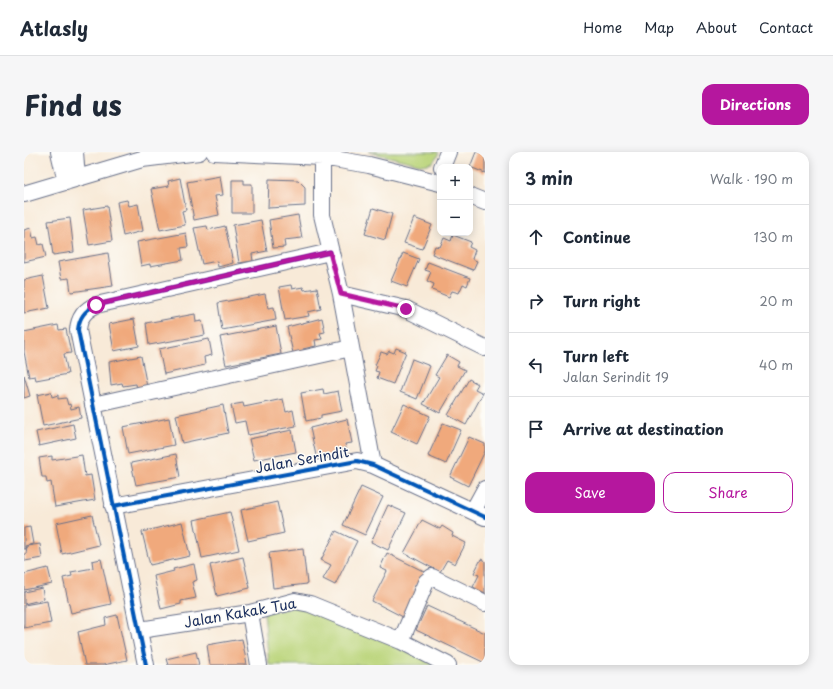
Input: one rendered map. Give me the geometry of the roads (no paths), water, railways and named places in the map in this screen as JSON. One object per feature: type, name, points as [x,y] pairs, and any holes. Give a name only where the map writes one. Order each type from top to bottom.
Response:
[{"type":"street","points":[[59,152],[72,180]]},
{"type":"street","points":[[72,180],[75,152]]},
{"type":"street","points":[[24,194],[72,180],[143,155],[199,152]]},
{"type":"street","points":[[214,152],[322,157],[437,176]]},
{"type":"street","points":[[444,164],[448,152]]},
{"type":"street","points":[[322,157],[322,215],[341,294],[373,465]]},
{"type":"street","points":[[473,197],[485,202]]},
{"type":"street","points":[[146,665],[78,330],[79,322],[83,314],[96,305],[330,252]]},
{"type":"street","points":[[341,294],[406,309],[485,348]]},
{"type":"street","points":[[93,405],[351,348]]},
{"type":"street","name":"Jalan Serindit","points":[[113,506],[358,461],[373,465],[479,514]]},
{"type":"street","points":[[479,514],[485,489]]},
{"type":"street","points":[[401,641],[426,582],[432,577],[485,603]]},
{"type":"street","name":"Jalan Kakak Tua","points":[[140,630],[250,613],[295,601],[310,604],[401,641],[448,665]]},
{"type":"street","points":[[250,613],[259,665]]}]
